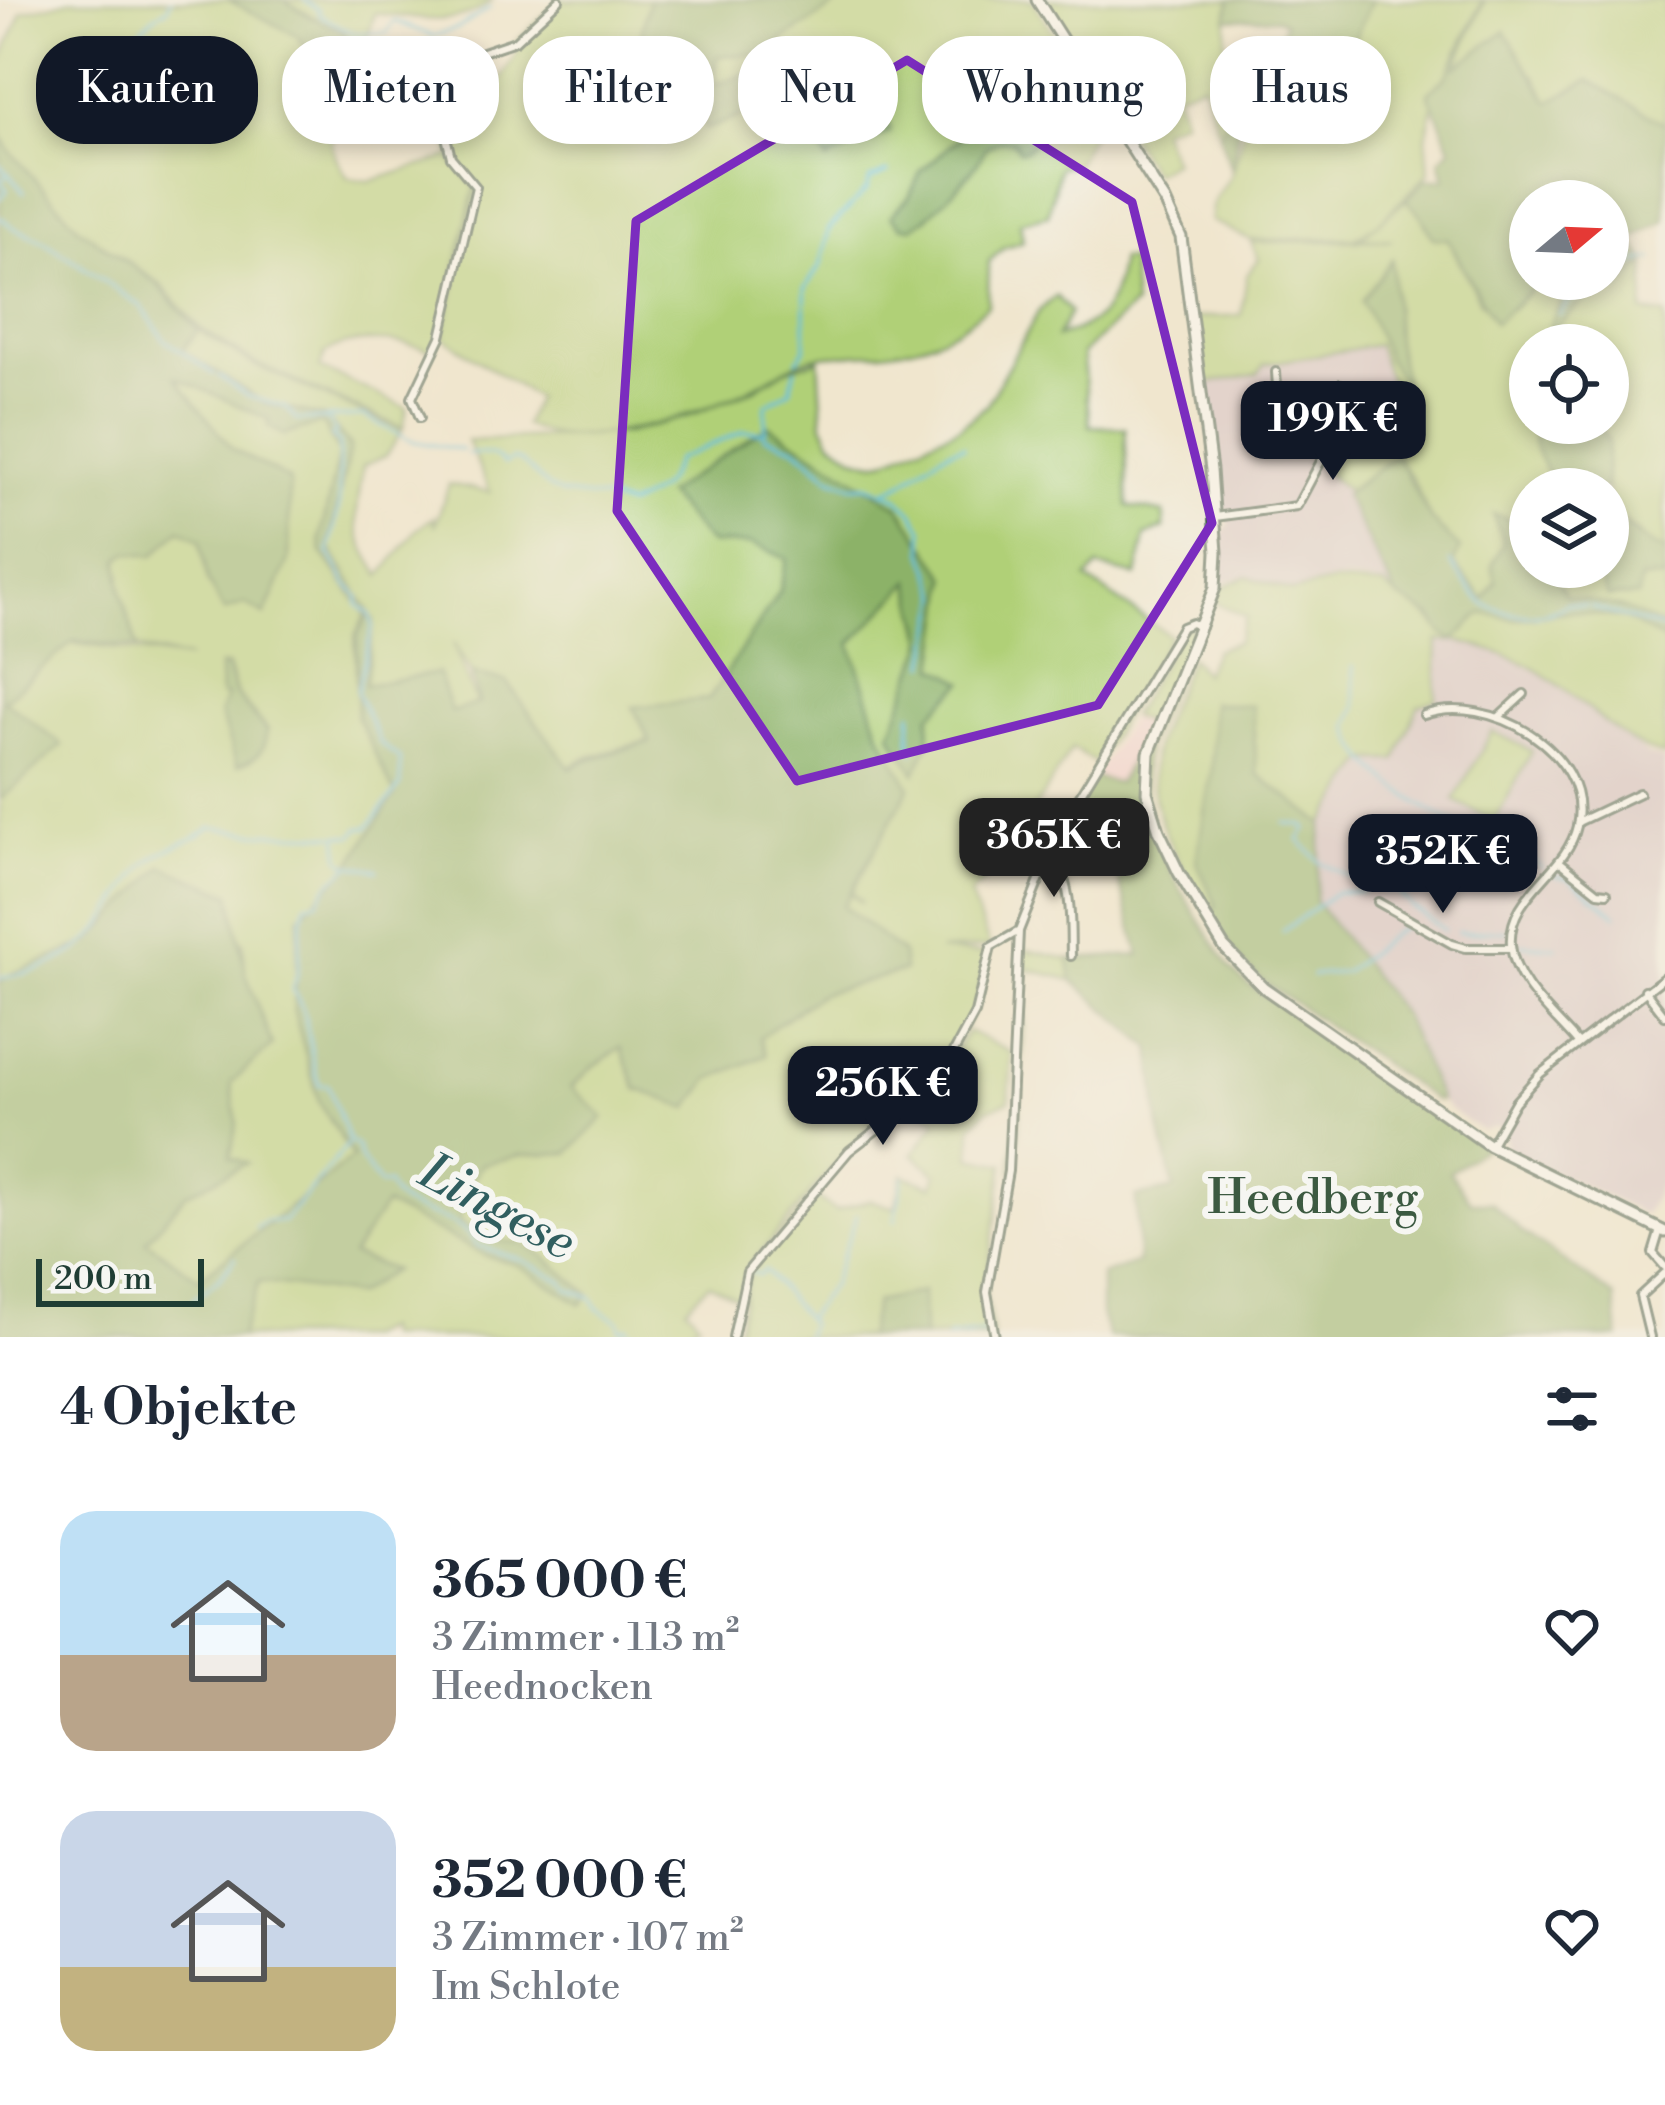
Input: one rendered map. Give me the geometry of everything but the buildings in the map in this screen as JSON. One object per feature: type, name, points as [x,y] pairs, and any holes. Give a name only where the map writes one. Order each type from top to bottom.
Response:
[{"type":"main road","points":[[1036,0],[1177,224],[1215,518],[1215,588],[1160,719],[1147,769],[1153,812],[1180,873],[1224,946],[1249,975],[1490,1146],[1663,1231]]},
{"type":"street","points":[[420,418],[412,398],[441,337],[476,188],[451,157],[441,94],[459,60],[515,41],[560,0]]},
{"type":"street","points":[[1276,372],[1277,399],[1286,423],[1328,448]]},
{"type":"street","points":[[1215,518],[1297,506],[1348,418],[1340,383]]},
{"type":"street","points":[[995,1337],[987,1292],[1008,1171],[1018,931],[1060,828],[1182,627],[1201,626]]},
{"type":"street","points":[[1499,717],[1524,694]]},
{"type":"street","points":[[1424,715],[1448,708],[1499,717],[1542,743],[1574,788],[1578,822],[1559,861],[1515,918],[1511,948],[1516,967],[1529,986],[1577,1042]]},
{"type":"street","points":[[1578,822],[1639,793]]},
{"type":"street","points":[[1050,856],[1058,863],[1065,884],[1072,956]]},
{"type":"street","points":[[1559,861],[1598,892],[1607,893]]},
{"type":"street","points":[[1378,902],[1452,944],[1511,948]]},
{"type":"street","points":[[733,1337],[747,1271],[848,1151],[931,1088],[974,1013],[992,947],[1018,931]]},
{"type":"street","points":[[1490,1146],[1522,1092],[1577,1042],[1665,977]]},
{"type":"street","points":[[1645,990],[1665,1016]]},
{"type":"street","points":[[1650,1337],[1640,1296],[1665,1270],[1653,1253],[1663,1231]]},
{"type":"highlighted area","points":[[907,60],[1132,202],[1212,523],[1098,705],[797,781],[617,511],[636,221]]},
{"type":"shaded area","points":[[1377,344],[1394,392],[1362,409],[1326,473],[1348,491],[1344,495],[1397,596],[1384,584],[1353,580],[1332,580],[1292,591],[1247,575],[1220,583],[1222,533],[1229,525],[1227,511],[1218,504],[1203,384],[1257,374],[1263,364]]},
{"type":"shaded area","points":[[1438,641],[1505,655],[1544,676],[1648,755],[1665,760],[1665,1174],[1645,1215],[1507,1150],[1504,1133],[1496,1126],[1482,1131],[1449,1109],[1440,1100],[1403,1015],[1315,901],[1323,824],[1366,760],[1396,760]]},
{"type":"shaded area","points":[[1131,716],[1146,723],[1141,741],[1118,784],[1102,782],[1094,777]]},
{"type":"green space","points":[[70,0],[228,0],[298,36],[282,36],[282,144],[332,144],[348,178],[371,181],[449,157],[475,187],[433,351],[393,342],[349,344],[325,353],[320,368],[407,408],[403,428],[255,363],[200,328],[159,283],[79,228],[8,150],[0,132],[0,64],[22,12]]},
{"type":"green space","points":[[228,0],[284,0],[341,29],[346,36],[298,36]]},
{"type":"green space","points":[[284,0],[492,0],[451,19],[375,13],[368,36],[342,36]]},
{"type":"green space","points":[[561,0],[649,0],[641,36],[523,36],[523,144],[714,144],[714,126],[738,117],[738,144],[819,144],[828,160],[836,144],[898,144],[898,36],[789,36],[844,0],[1032,0],[1056,36],[922,36],[922,144],[951,144],[921,171],[909,197],[897,208],[925,220],[992,144],[1086,144],[1076,164],[1059,167],[1048,215],[1020,222],[1023,241],[1005,247],[989,261],[988,305],[958,328],[910,347],[810,358],[730,398],[640,428],[577,436],[548,433],[524,425],[536,398],[443,337],[477,187],[452,157],[449,144],[499,144],[499,81],[517,52],[515,42]]},
{"type":"green space","points":[[649,0],[844,0],[789,36],[738,36],[738,55],[718,56],[714,79],[714,36],[641,36]]},
{"type":"green space","points":[[1041,0],[1230,0],[1226,36],[1210,36],[1210,105],[1203,83],[1186,89],[1186,36],[1064,36]]},
{"type":"green space","points":[[1230,0],[1372,0],[1356,36],[1278,36],[1285,23],[1278,18],[1227,19]]},
{"type":"green space","points":[[1372,0],[1483,0],[1446,77],[1428,93],[1433,105],[1426,137],[1429,172],[1379,223],[1355,238],[1251,240],[1211,221],[1213,205],[1231,175],[1240,144],[1391,144],[1391,36],[1356,36]]},
{"type":"green space","points":[[1483,0],[1456,67],[1505,31],[1549,102],[1589,80],[1665,124],[1665,221],[1632,240],[1646,261],[1629,279],[1629,180],[1509,180],[1509,300],[1519,300],[1494,323],[1448,239],[1433,238],[1406,200],[1427,179],[1445,179],[1440,160],[1451,148],[1428,93],[1446,77]]},
{"type":"green space","points":[[1485,0],[1665,0],[1665,124],[1549,103],[1535,75],[1454,69]]},
{"type":"green space","points":[[738,55],[738,77],[714,85],[717,56]]},
{"type":"green space","points":[[738,77],[738,117],[714,126],[714,85]]},
{"type":"green space","points":[[0,132],[9,150],[79,228],[156,283],[198,330],[182,351],[265,403],[327,418],[350,447],[329,546],[369,611],[366,614],[322,552],[320,539],[339,453],[322,423],[284,435],[268,426],[270,420],[174,376],[232,449],[289,480],[289,560],[265,615],[245,604],[224,611],[208,582],[200,540],[180,529],[153,556],[129,552],[119,559],[121,591],[137,648],[74,641],[4,700],[62,745],[0,800]]},
{"type":"green space","points":[[818,144],[863,144],[827,160]]},
{"type":"green space","points":[[952,144],[992,144],[930,214],[912,228],[901,226],[891,216],[909,197],[921,171]]},
{"type":"green space","points":[[1134,144],[1166,144],[1173,161],[1153,173]]},
{"type":"green space","points":[[1223,144],[1236,144],[1231,170]]},
{"type":"green space","points":[[1406,200],[1432,237],[1448,239],[1480,302],[1512,309],[1521,300],[1562,300],[1551,324],[1509,324],[1509,444],[1535,444],[1544,468],[1509,468],[1509,519],[1495,515],[1503,543],[1493,565],[1496,581],[1484,600],[1453,563],[1460,549],[1431,520],[1412,478],[1395,455],[1348,491],[1326,473],[1358,417],[1394,392],[1377,345],[1264,364],[1258,374],[1203,384],[1194,318],[1241,315],[1247,275],[1259,259],[1251,242],[1393,240],[1360,238]]},
{"type":"green space","points":[[1392,259],[1396,341],[1405,385],[1361,301]]},
{"type":"green space","points":[[1120,260],[1130,260],[1134,305],[1082,354],[1090,426],[1125,428],[1128,506],[1164,513],[1164,528],[1145,536],[1137,576],[1098,567],[1087,579],[1170,636],[1096,763],[1072,748],[999,866],[970,895],[990,947],[939,951],[987,954],[975,1009],[931,1087],[870,1127],[833,1166],[746,1270],[740,1299],[709,1283],[686,1307],[699,1321],[680,1337],[385,1337],[384,1329],[365,1337],[240,1337],[259,1281],[356,1295],[393,1270],[352,1255],[385,1204],[485,1255],[541,1277],[520,1243],[494,1241],[460,1223],[462,1200],[482,1164],[521,1155],[569,1153],[571,1088],[591,1068],[622,1047],[709,1079],[765,1056],[760,1037],[820,994],[904,971],[902,953],[843,906],[850,893],[862,903],[852,892],[909,787],[880,734],[851,644],[910,580],[925,642],[892,734],[929,744],[930,716],[963,681],[936,667],[899,506],[710,543],[751,544],[787,558],[780,591],[709,700],[634,707],[650,740],[583,759],[569,768],[507,682],[471,673],[453,643],[477,704],[451,713],[397,679],[364,686],[374,620],[329,546],[350,446],[327,418],[265,403],[181,350],[198,330],[254,365],[402,431],[386,456],[363,466],[358,499],[359,535],[381,576],[416,530],[434,517],[435,526],[449,484],[490,492],[467,441],[627,433],[689,416],[819,359],[823,424],[831,440],[855,457],[886,460],[960,427],[986,406],[1039,311],[1056,296],[1070,312],[1057,337],[1096,319],[1114,290]]},
{"type":"green space","points":[[1646,261],[1643,312],[1665,315],[1665,550],[1629,526],[1629,468],[1606,468],[1608,444],[1629,444],[1629,324],[1558,324],[1588,300],[1629,300],[1629,279]]},
{"type":"green space","points":[[1562,300],[1587,300],[1558,324],[1550,324]]},
{"type":"green space","points":[[171,375],[270,420],[322,423],[339,453],[320,539],[322,552],[366,614],[355,635],[357,717],[395,794],[350,865],[300,916],[294,1011],[319,1102],[353,1158],[198,1279],[146,1241],[186,1194],[245,1163],[230,1158],[237,1123],[231,1083],[272,1045],[245,974],[243,942],[163,866],[90,942],[0,982],[0,800],[61,745],[3,701],[71,643],[189,659],[137,648],[121,591],[119,559],[129,552],[153,556],[180,529],[200,540],[208,582],[265,615],[289,560],[289,480],[232,449]],"holes":[[[220,666],[228,666],[237,695],[268,730],[237,765],[220,713],[227,695],[221,695]]]},
{"type":"green space","points":[[768,425],[899,506],[948,578],[936,667],[964,682],[930,716],[929,744],[915,773],[891,734],[925,642],[911,581],[851,644],[880,734],[910,787],[843,906],[902,953],[904,971],[820,994],[760,1037],[766,1055],[710,1079],[689,1108],[637,1089],[621,1047],[571,1087],[604,1117],[569,1153],[521,1155],[482,1164],[462,1200],[460,1223],[544,1256],[589,1294],[581,1304],[518,1265],[485,1255],[385,1205],[352,1255],[393,1270],[356,1295],[259,1282],[240,1337],[0,1337],[0,982],[90,942],[163,866],[231,894],[246,974],[272,1045],[231,1083],[237,1123],[230,1157],[247,1163],[186,1194],[146,1241],[199,1279],[353,1157],[319,1102],[294,1011],[300,916],[350,865],[395,794],[357,717],[357,635],[368,616],[374,620],[365,685],[438,673],[451,712],[479,703],[471,673],[506,682],[571,769],[650,742],[633,707],[709,699],[780,591],[787,558],[751,544],[710,544],[666,494]]},
{"type":"green space","points":[[1535,444],[1608,444],[1606,468],[1544,468]]},
{"type":"green space","points":[[1396,455],[1431,520],[1460,549],[1453,563],[1484,599],[1496,582],[1492,565],[1503,543],[1493,514],[1509,519],[1509,588],[1562,588],[1566,596],[1621,608],[1665,628],[1665,641],[1623,618],[1571,611],[1514,619],[1482,613],[1454,640],[1443,634],[1431,616],[1397,597],[1344,495]]},
{"type":"green space","points":[[1629,528],[1665,550],[1665,579],[1641,579],[1638,596],[1608,597],[1604,588],[1629,588]]},
{"type":"green space","points":[[1247,576],[1292,592],[1333,582],[1384,586],[1454,641],[1438,641],[1436,700],[1418,706],[1396,760],[1366,760],[1323,824],[1257,774],[1212,703],[1212,769],[1203,817],[1217,907],[1208,914],[1166,834],[1152,768],[1158,735],[1190,657],[1204,673],[1215,650],[1237,642],[1246,617],[1216,602],[1218,589]]},
{"type":"green space","points":[[1641,579],[1665,579],[1665,628],[1621,608],[1566,596],[1562,588],[1604,588],[1606,594]]},
{"type":"green space","points":[[1571,611],[1624,618],[1665,641],[1665,756],[1619,733],[1527,664],[1454,640],[1482,613],[1514,619]]},
{"type":"green space","points":[[1190,626],[1194,631],[1146,746],[1141,741],[1146,723],[1131,716],[1182,629]]},
{"type":"green space","points":[[220,666],[227,667],[236,695],[267,731],[258,754],[237,766],[220,713],[227,696],[221,696]]},
{"type":"green space","points":[[1212,703],[1252,706],[1257,774],[1323,824],[1315,901],[1403,1015],[1440,1100],[1261,980],[1240,960],[1208,914],[1217,906],[1196,861],[1212,769]]},
{"type":"green space","points":[[1492,731],[1532,751],[1495,821],[1454,800]]},
{"type":"green space","name":"Heedberg","points":[[1141,741],[1146,746],[1147,806],[1155,835],[1181,890],[1230,968],[1485,1147],[1449,1172],[1471,1202],[1491,1202],[1522,1232],[1615,1297],[1619,1337],[1108,1337],[1101,1314],[1101,1275],[1138,1262],[1136,1197],[1174,1189],[1159,1123],[1151,1048],[1072,980],[1069,959],[1140,955],[1104,829],[1078,805],[1094,777],[1118,783]]},
{"type":"green space","points":[[1022,949],[1069,959],[1072,980],[1027,969],[1017,1167],[1012,1171],[1020,1054]]},
{"type":"green space","points":[[968,1031],[1012,1053],[1009,1101],[988,1109],[972,1126],[971,1157],[1004,1164],[985,1291],[993,1337],[923,1337],[921,1292],[875,1302],[867,1337],[735,1337],[749,1273],[814,1196],[835,1211],[870,1200],[895,1208],[903,1175],[933,1186],[937,1174],[913,1154],[938,1120],[912,1105],[932,1090]]},
{"type":"green space","points":[[922,1292],[923,1337],[867,1337],[875,1302]]},
{"type":"waterway","points":[[136,36],[171,0]]},
{"type":"waterway","points":[[304,0],[318,14],[353,33],[387,33],[394,21],[433,36],[459,28],[490,8]]},
{"type":"waterway","name":"Lingese","points":[[0,165],[7,172],[1,182],[7,190],[0,198]]},
{"type":"waterway","points":[[797,360],[805,349],[805,289],[821,264],[829,229],[867,189],[870,179],[888,172]]},
{"type":"waterway","points":[[8,173],[24,192]]},
{"type":"waterway","name":"Lingese","points":[[0,217],[141,306],[164,339],[214,374]]},
{"type":"waterway","points":[[1560,314],[1581,292],[1634,263],[1653,259]]},
{"type":"waterway","points":[[765,431],[766,405],[790,390],[796,369]]},
{"type":"waterway","name":"Lingese","points":[[219,376],[247,396],[285,407],[296,420],[327,419],[336,432],[332,436],[339,443],[339,507],[329,552],[373,625],[357,692],[380,743],[400,759],[401,785],[368,827],[352,836],[338,835],[341,859],[350,865],[318,901],[306,903],[303,914],[292,990],[303,1012],[320,1085],[328,1085],[361,1160],[403,1204],[456,1225],[476,1245],[522,1260],[561,1280],[568,1289],[591,1297],[598,1309],[619,1321],[621,1330],[628,1327],[635,1337]]},
{"type":"waterway","points":[[327,418],[363,416],[411,441],[462,450]]},
{"type":"waterway","points":[[468,454],[493,456],[504,464],[513,459],[522,462],[561,494],[628,506],[659,489],[676,460],[744,431],[764,432],[796,448],[832,478],[897,497],[913,512],[923,529],[924,552],[940,595],[927,664]]},
{"type":"waterway","points":[[884,491],[942,454],[964,446]]},
{"type":"waterway","points":[[1450,562],[1479,599],[1500,610],[1530,615],[1567,603],[1586,606]]},
{"type":"waterway","points":[[1591,607],[1665,630]]},
{"type":"waterway","points":[[1353,666],[1356,707],[1349,725],[1358,747],[1378,772],[1456,824],[1514,838],[1542,868]]},
{"type":"waterway","points":[[912,713],[914,753]]},
{"type":"waterway","points":[[1285,823],[1303,825],[1306,829],[1299,840],[1320,862],[1364,884]]},
{"type":"waterway","points":[[0,978],[40,968],[78,949],[98,931],[147,863],[211,827],[334,835]]},
{"type":"waterway","points":[[350,865],[378,870]]},
{"type":"waterway","points":[[1554,876],[1568,878],[1617,915]]},
{"type":"waterway","points":[[1377,883],[1391,887]]},
{"type":"waterway","points":[[1387,892],[1395,889],[1444,930]]},
{"type":"waterway","points":[[1283,931],[1336,892],[1363,892]]},
{"type":"waterway","points":[[1312,976],[1345,972],[1405,924]]},
{"type":"waterway","points":[[1458,932],[1505,931]]},
{"type":"waterway","points":[[1522,944],[1556,947]]},
{"type":"waterway","points":[[256,1228],[266,1221],[284,1221],[348,1144]]},
{"type":"waterway","points":[[895,1221],[903,1177]]},
{"type":"waterway","points":[[805,1319],[831,1286],[857,1215]]},
{"type":"waterway","points":[[193,1300],[235,1258]]},
{"type":"waterway","points":[[751,1272],[759,1275],[765,1270],[809,1323],[805,1337]]},
{"type":"waterway","points":[[947,1337],[987,1332]]}]
